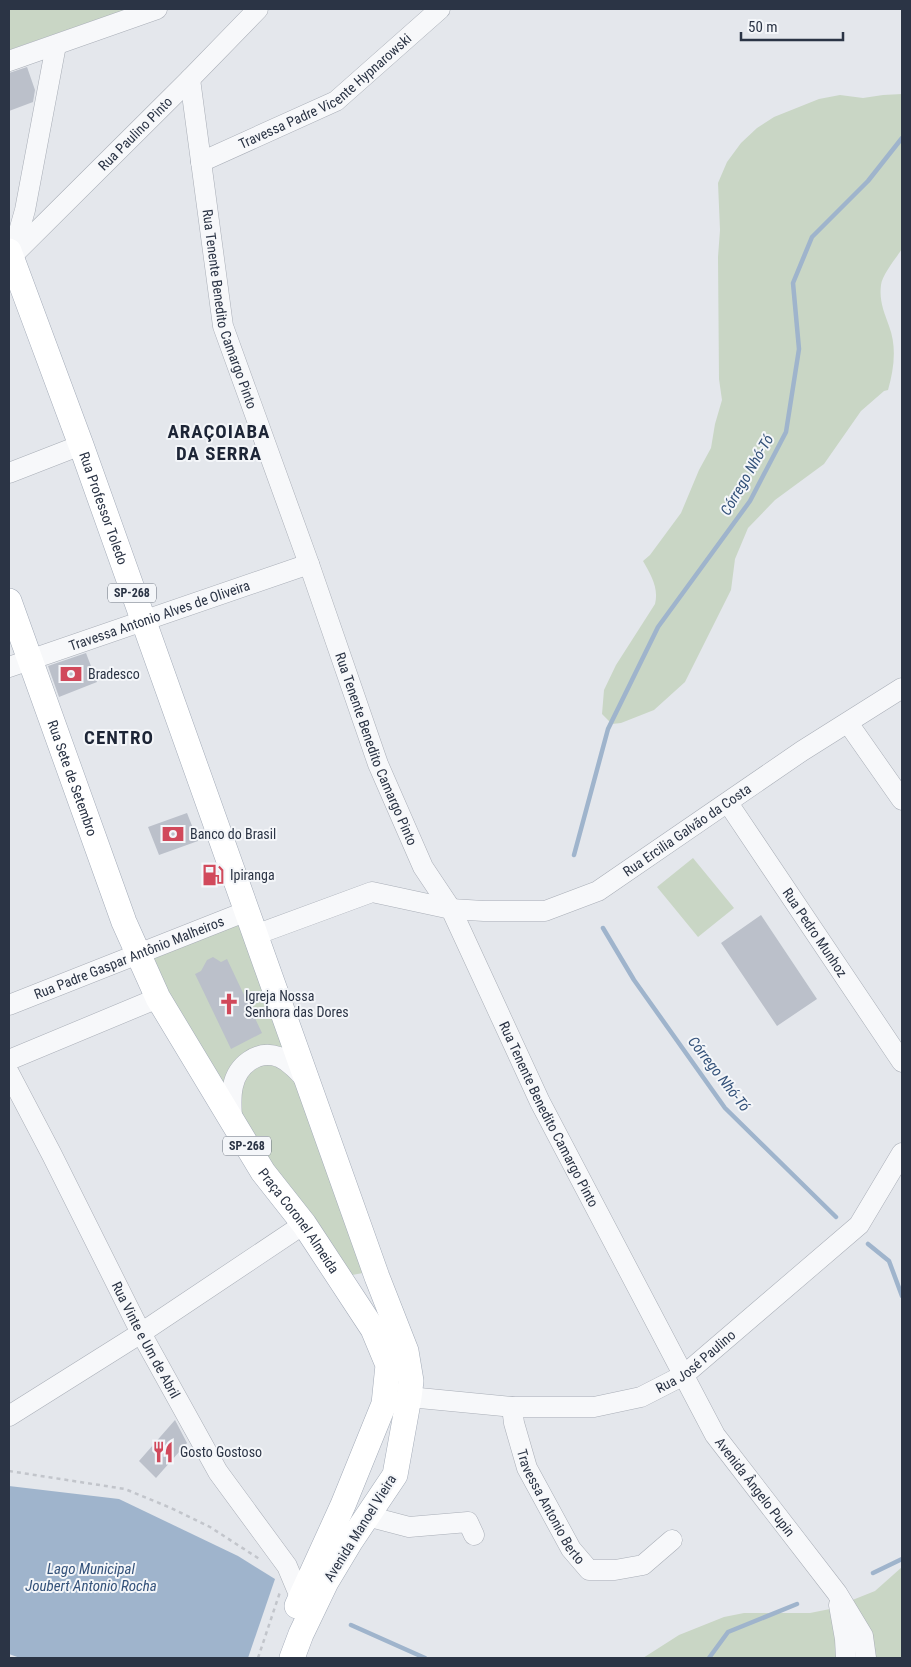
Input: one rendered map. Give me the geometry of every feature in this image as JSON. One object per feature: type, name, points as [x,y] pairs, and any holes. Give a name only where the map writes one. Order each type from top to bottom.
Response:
[{"type":"main road","name":"Rua Professor Toledo","points":[[10,256],[81,445],[142,622],[248,911],[255,935]]},
{"type":"main road","name":"Rua Sete de Setembro","points":[[9,601],[19,664],[138,953]]},
{"type":"main road","name":"SP-268","points":[[255,935],[307,1081]]},
{"type":"main road","name":"Praça Coronel Almeida","points":[[138,953],[158,998],[263,1172],[304,1224],[373,1329]]},
{"type":"main road","name":"Avenida Manoel Vieira","points":[[292,1658],[301,1634],[322,1591],[350,1542],[395,1475],[410,1397],[406,1351],[377,1277],[307,1081]]},
{"type":"main road","name":"Avenida Manoel Vieira","points":[[276,1658],[291,1592],[319,1556],[352,1483],[384,1404],[388,1365],[373,1329]]},
{"type":"main road","points":[[352,1483],[354,1494],[358,1501],[363,1505],[370,1505],[372,1509]]},
{"type":"street","points":[[9,62],[157,9]]},
{"type":"street","name":"Rua Paulino Pinto","points":[[10,256],[190,79],[258,9]]},
{"type":"street","name":"Travessa Padre Vicente Hypnarowski","points":[[201,162],[336,101],[440,9]]},
{"type":"street","points":[[10,256],[25,210],[56,45]]},
{"type":"street","name":"Rua Tenente Benedito Camargo Pinto","points":[[190,79],[223,326],[309,564],[378,764],[423,867],[451,909],[540,1102],[684,1375]]},
{"type":"street","points":[[9,473],[81,445]]},
{"type":"street","name":"Travessa Antonio Alves de Oliveira","points":[[19,664],[309,564]]},
{"type":"street","name":"Rua Ercilia Galvão da Costa","points":[[255,935],[372,892],[451,909],[545,912],[598,891],[802,751],[902,688]]},
{"type":"street","points":[[848,723],[902,800]]},
{"type":"street","name":"Rua Pedro Munhoz","points":[[728,803],[902,1062]]},
{"type":"street","name":"Rua Padre Gaspar Antônio Malheiros","points":[[9,1005],[248,911]]},
{"type":"street","points":[[9,1060],[158,998]]},
{"type":"street","points":[[232,1122],[233,1086],[237,1073],[246,1062],[257,1056],[268,1055],[278,1057],[288,1062],[307,1081]]},
{"type":"street","name":"Rua Vinte e Um de Abril","points":[[9,1073],[141,1333],[218,1472],[272,1558],[287,1566],[291,1592]]},
{"type":"street","name":"Rua José Paulino","points":[[410,1397],[512,1407],[594,1406],[641,1397],[684,1375],[859,1225],[902,1153]]},
{"type":"street","points":[[9,1416],[141,1333],[304,1224]]},
{"type":"street","name":"Avenida Ângelo Pupin","points":[[684,1375],[715,1435],[837,1593],[863,1636],[866,1658]]},
{"type":"street","name":"Travessa Antonio Berto","points":[[512,1407],[514,1423],[527,1468],[571,1549],[589,1570],[615,1570],[643,1565],[672,1540]]},
{"type":"street","points":[[372,1509],[409,1527],[468,1522],[474,1535]]},
{"type":"street","points":[[272,1558],[304,1561],[350,1542]]},
{"type":"street","name":"Avenida Ângelo Pupin","points":[[837,1593],[845,1639],[846,1658]]},
{"type":"path","points":[[9,1471],[125,1489],[171,1508],[272,1558]]},
{"type":"path","points":[[258,1658],[291,1592]]},
{"type":"green space","points":[[9,9],[127,9],[9,50]]},
{"type":"green space","points":[[902,94],[902,249],[884,276],[881,285],[882,306],[892,334],[894,350],[892,374],[888,390],[884,391],[861,411],[824,464],[775,500],[748,528],[735,559],[731,590],[685,682],[654,710],[621,723],[612,724],[602,714],[604,690],[616,665],[655,604],[655,587],[643,561],[650,555],[681,513],[699,470],[711,448],[722,400],[719,379],[718,257],[720,230],[718,183],[727,162],[741,143],[757,128],[774,117],[819,99],[840,95],[863,98]]},
{"type":"green space","points":[[693,858],[734,908],[698,937],[657,887]]},
{"type":"green space","points":[[246,915],[363,1273],[352,1275],[346,1272],[299,1213],[142,955]]},
{"type":"green space","points":[[902,1567],[902,1658],[643,1658],[679,1635],[724,1617],[744,1613],[810,1613],[830,1609],[875,1591]]},
{"type":"water","name":"Lago Municipal Joubert Antonio Rocha","points":[[9,1486],[119,1499],[238,1556],[275,1579],[248,1658],[20,1658],[9,1654]]},
{"type":"building","points":[[27,67],[35,90],[33,102],[9,111],[9,73]]},
{"type":"building","name":"Bradesco","points":[[86,653],[97,682],[59,697],[48,666]]},
{"type":"building","name":"Banco do Brasil","points":[[187,813],[198,841],[159,855],[148,827]]},
{"type":"building","points":[[761,915],[817,999],[777,1026],[721,943]]},
{"type":"building","name":"Igreja Nossa Senhora das Dores","points":[[213,957],[221,962],[227,959],[262,1033],[231,1049],[195,974],[201,971],[207,960]]},
{"type":"building","name":"Gosto Gostoso","points":[[175,1420],[187,1443],[156,1478],[139,1461]]},
{"type":"waterway","name":"Córrego Nhó-Tó","points":[[574,855],[608,729],[658,627],[750,501],[786,432],[799,349],[793,283],[812,237],[868,181],[902,138]]},
{"type":"waterway","name":"Córrego Nhó-Tó","points":[[603,928],[634,980],[725,1108],[836,1217]]},
{"type":"waterway","name":"Córrego Nhó-Tó","points":[[868,1244],[889,1261],[902,1296]]},
{"type":"waterway","points":[[873,1573],[902,1559]]},
{"type":"waterway","points":[[709,1658],[728,1632],[797,1604]]},
{"type":"waterway","points":[[351,1625],[425,1658]]},
{"type":"place","name":"Bradesco","points":[[71,674]]},
{"type":"place","name":"Banco do Brasil","points":[[173,834]]},
{"type":"place","name":"Ipiranga","points":[[213,875]]},
{"type":"place","name":"Igreja Nossa Senhora das Dores","points":[[229,1004]]},
{"type":"place","name":"Gosto Gostoso","points":[[163,1452]]},
{"type":"district","name":"ARAÇOIABA DA SERRA","points":[[219,442]]},
{"type":"district","name":"CENTRO","points":[[119,737]]}]
